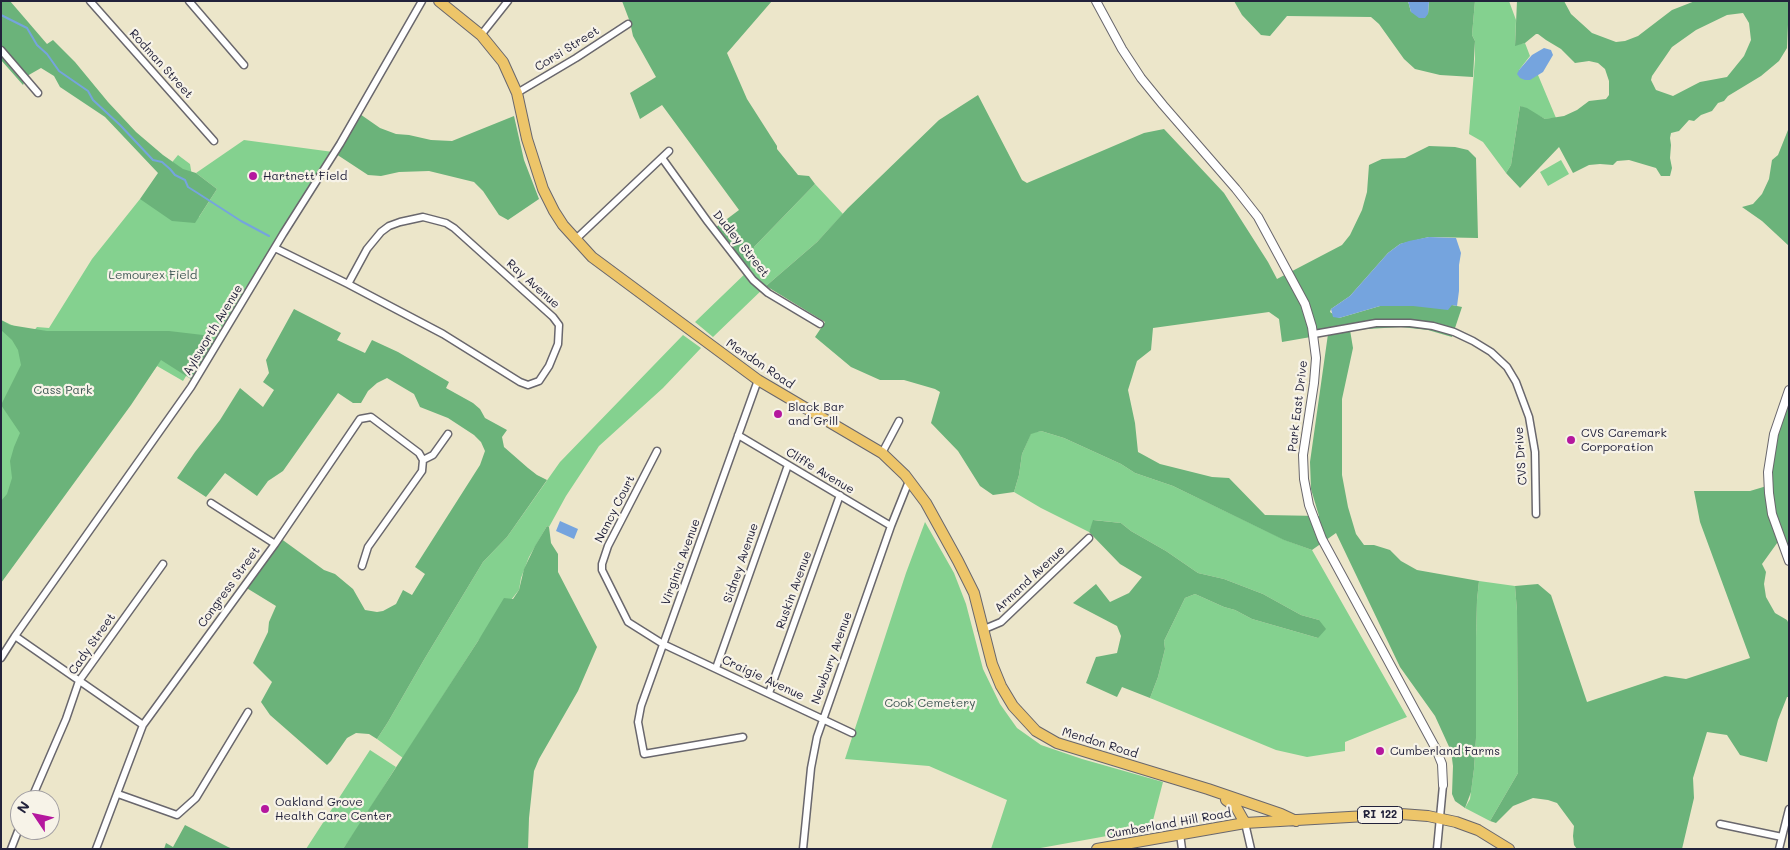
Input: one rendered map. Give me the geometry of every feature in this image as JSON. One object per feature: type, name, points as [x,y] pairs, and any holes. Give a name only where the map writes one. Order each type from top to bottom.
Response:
[{"type":"main road","name":"Mendon Road","points":[[439,1],[481,35],[503,62],[517,93],[527,139],[543,189],[554,211],[592,257],[758,380],[882,453],[910,480],[926,503],[970,585],[977,602],[982,630],[992,664],[1001,686],[1013,706],[1036,731],[1057,743],[1208,789],[1296,821]]},
{"type":"main road","name":"Mendon Road","points":[[1208,789],[1236,807],[1247,823]]},
{"type":"main road","points":[[1242,801],[1246,807],[1247,823]]},
{"type":"main road","name":"RI 122","points":[[1247,823],[1401,814],[1440,818],[1478,830],[1509,849]]},
{"type":"main road","name":"Cumberland Hill Road","points":[[1097,849],[1247,823]]},
{"type":"street","name":"Rodman Street","points":[[90,1],[214,141]]},
{"type":"street","points":[[189,1],[244,65]]},
{"type":"street","name":"Aylsworth Avenue","points":[[1,658],[191,388],[340,144],[422,1]]},
{"type":"street","points":[[481,35],[508,1]]},
{"type":"street","name":"Park East Drive","points":[[1096,1],[1122,50],[1141,78],[1258,217],[1308,311],[1314,334],[1316,358],[1303,455],[1308,505],[1322,539],[1436,749],[1443,771],[1437,849]]},
{"type":"street","name":"Corsi Street","points":[[517,93],[628,24]]},
{"type":"street","points":[[1,50],[38,93]]},
{"type":"street","points":[[576,239],[670,151]]},
{"type":"street","name":"Dudley Street","points":[[662,158],[753,280],[768,293],[820,324]]},
{"type":"street","name":"Ray Avenue","points":[[275,248],[443,334],[524,384],[539,381],[549,366],[558,344],[559,326],[550,313],[454,228],[438,220],[423,217],[388,226],[367,248],[348,284]]},
{"type":"street","name":"CVS Drive","points":[[1314,334],[1376,323],[1410,323],[1433,326],[1454,332],[1491,352],[1506,367],[1516,382],[1529,417],[1535,452],[1536,514]]},
{"type":"street","name":"Virginia Avenue","points":[[743,737],[644,754],[639,731],[639,715],[758,380]]},
{"type":"street","points":[[1789,390],[1771,446],[1768,483],[1775,524],[1789,561]]},
{"type":"street","name":"Congress Street","points":[[96,849],[144,726],[275,544],[360,419],[370,417],[419,452],[423,460]]},
{"type":"street","points":[[882,453],[899,421]]},
{"type":"street","points":[[362,566],[368,547],[422,472],[423,460],[433,455],[448,434]]},
{"type":"street","name":"Cliffe Avenue","points":[[738,435],[891,526]]},
{"type":"street","name":"Nancy Court","points":[[657,451],[612,539],[602,564],[602,570],[628,622],[663,644]]},
{"type":"street","name":"Sidney Avenue","points":[[716,668],[788,465]]},
{"type":"street","name":"Newbury Avenue","points":[[802,849],[811,768],[823,718],[891,526],[910,480]]},
{"type":"street","name":"Ruskin Avenue","points":[[769,693],[840,495]]},
{"type":"street","points":[[210,503],[275,544]]},
{"type":"street","name":"Armand Avenue","points":[[982,630],[1002,622],[1089,538]]},
{"type":"street","name":"Cady Street","points":[[35,790],[66,718],[79,681],[163,564]]},
{"type":"street","points":[[15,636],[144,726]]},
{"type":"street","name":"Craigie Avenue","points":[[663,644],[852,733]]},
{"type":"street","points":[[118,794],[177,816],[196,798],[248,712]]},
{"type":"street","points":[[1779,849],[1789,809]]},
{"type":"street","points":[[1247,823],[1250,849]]},
{"type":"street","points":[[1720,824],[1782,838]]},
{"type":"street","points":[[1180,834],[1182,849]]},
{"type":"green space","points":[[1,1],[10,1],[47,44],[53,40],[75,62],[136,132],[163,155],[183,169],[196,173],[217,189],[195,223],[172,221],[140,199],[158,173],[105,117],[60,87],[54,76],[41,68],[27,76],[23,85],[1,60]]},
{"type":"green space","points":[[622,1],[772,1],[727,53],[747,99],[777,146],[777,149],[798,175],[809,176],[815,184],[754,247],[750,269],[715,228],[739,210],[662,105],[640,119],[630,93],[656,77],[633,36]]},
{"type":"green space","points":[[1234,1],[1408,1],[1411,12],[1428,14],[1429,1],[1475,1],[1472,35],[1475,41],[1473,77],[1440,75],[1415,69],[1404,59],[1379,24],[1371,17],[1287,16],[1270,36],[1261,35],[1242,15]]},
{"type":"green space","points":[[1475,1],[1509,1],[1516,20],[1515,45],[1525,43],[1530,56],[1519,70],[1538,75],[1556,118],[1545,119],[1520,106],[1511,165],[1506,173],[1483,142],[1469,134],[1475,59],[1475,41],[1472,35]]},
{"type":"green space","points":[[1517,1],[1564,1],[1571,14],[1592,33],[1616,42],[1638,36],[1672,10],[1695,1],[1789,1],[1787,48],[1779,61],[1761,76],[1718,103],[1712,111],[1701,115],[1694,121],[1689,120],[1679,131],[1671,133],[1670,158],[1672,168],[1670,176],[1661,176],[1656,168],[1629,160],[1617,161],[1613,165],[1589,165],[1573,173],[1559,147],[1520,188],[1506,173],[1511,165],[1520,106],[1545,119],[1564,116],[1577,110],[1589,101],[1606,99],[1609,95],[1609,81],[1605,69],[1598,63],[1589,61],[1575,63],[1561,49],[1538,34],[1525,43],[1515,46]],"holes":[[[1743,13],[1749,23],[1751,40],[1744,56],[1727,77],[1700,82],[1673,96],[1656,90],[1651,80],[1652,76],[1672,47],[1696,30],[1727,15]]]},
{"type":"green space","points":[[978,95],[1022,180],[1027,183],[1144,133],[1164,129],[1224,193],[1277,279],[1342,245],[1350,235],[1362,210],[1367,192],[1369,165],[1382,159],[1405,158],[1429,146],[1455,147],[1468,150],[1476,158],[1478,238],[1429,237],[1400,244],[1388,253],[1350,296],[1331,309],[1330,312],[1339,318],[1380,306],[1452,305],[1462,307],[1452,337],[1428,330],[1401,327],[1350,330],[1353,348],[1342,399],[1342,475],[1348,507],[1356,534],[1364,545],[1374,545],[1390,550],[1401,561],[1417,570],[1479,581],[1476,638],[1476,738],[1471,792],[1465,808],[1455,801],[1452,794],[1453,766],[1451,751],[1435,716],[1400,667],[1336,533],[1312,550],[1284,540],[1173,486],[1135,473],[1121,464],[1064,438],[1041,431],[1031,434],[1022,454],[1014,492],[993,495],[980,486],[958,451],[931,423],[940,392],[904,380],[880,380],[851,367],[815,337],[825,322],[766,286],[817,242],[848,208],[939,120]],"holes":[[[1269,312],[1279,319],[1282,342],[1328,334],[1310,462],[1311,489],[1319,516],[1265,515],[1229,478],[1212,477],[1160,464],[1138,452],[1135,423],[1128,390],[1137,361],[1151,350],[1153,328]]]},
{"type":"green space","points":[[357,112],[380,128],[396,134],[431,140],[452,141],[514,116],[524,160],[539,199],[508,220],[499,215],[483,191],[474,182],[429,171],[399,172],[381,176],[368,175],[333,152]]},
{"type":"green space","points":[[1789,123],[1789,246],[1762,221],[1742,207],[1753,204],[1762,194],[1769,179],[1772,160],[1778,155]]},
{"type":"green space","name":"Cass Park","points":[[244,140],[333,152],[219,344],[209,339],[183,381],[157,366],[1,582],[1,320],[31,334],[37,327],[49,328],[92,259],[178,155],[190,164],[199,217],[217,189],[196,173]]},
{"type":"green space","points":[[1561,160],[1569,174],[1548,186],[1540,172]]},
{"type":"green space","points":[[815,184],[843,214],[817,242],[766,286],[713,337],[695,322],[750,269],[754,247]]},
{"type":"green space","points":[[294,309],[341,333],[337,340],[365,353],[372,340],[398,352],[449,382],[446,388],[473,403],[480,409],[485,418],[507,430],[502,437],[504,447],[537,475],[547,480],[507,537],[483,562],[377,739],[369,734],[356,733],[347,738],[327,765],[270,715],[261,702],[272,682],[253,663],[268,632],[269,622],[276,606],[245,587],[280,538],[324,570],[335,574],[353,589],[365,610],[383,611],[396,604],[403,590],[412,595],[425,574],[415,567],[480,465],[485,451],[481,442],[474,435],[448,418],[420,407],[414,394],[387,378],[377,383],[368,391],[361,403],[353,403],[338,393],[283,471],[268,481],[257,496],[225,473],[206,497],[177,478],[220,420],[240,388],[263,407],[274,390],[263,382],[269,373],[266,360]]},
{"type":"green space","name":"Cass Park","points":[[1,320],[10,325],[47,331],[169,331],[203,335],[219,344],[194,381],[161,360],[131,405],[1,583],[1,501],[7,494],[12,478],[10,461],[20,433],[1,405],[21,365],[18,350],[12,340],[1,330]]},
{"type":"green space","points":[[683,335],[701,348],[663,388],[599,446],[529,557],[521,578],[519,590],[478,641],[403,758],[377,739],[483,562],[507,537],[560,462]]},
{"type":"green space","points":[[1789,396],[1789,561],[1780,539],[1762,564],[1766,572],[1764,584],[1766,597],[1775,613],[1787,620],[1789,624],[1789,697],[1787,697],[1778,720],[1767,762],[1740,755],[1727,735],[1707,732],[1693,778],[1694,798],[1682,849],[1577,849],[1574,845],[1574,826],[1557,803],[1548,800],[1533,798],[1513,806],[1496,823],[1490,821],[1518,773],[1517,611],[1515,586],[1538,584],[1551,595],[1587,702],[1665,676],[1686,679],[1750,658],[1700,522],[1694,491],[1750,491],[1770,485],[1773,446]]},
{"type":"green space","points":[[1041,431],[1064,438],[1121,464],[1135,473],[1173,486],[1285,540],[1312,550],[1407,717],[1345,742],[1345,751],[1307,757],[1276,750],[1150,698],[1158,677],[1165,649],[1164,641],[1185,598],[1195,594],[1252,619],[1318,638],[1319,620],[1301,615],[1263,594],[1224,579],[1198,573],[1121,523],[1094,520],[1089,532],[1014,492],[1022,454],[1031,433]]},
{"type":"green space","points":[[1093,520],[1121,523],[1198,573],[1224,579],[1263,594],[1301,615],[1319,620],[1326,629],[1318,638],[1252,619],[1195,594],[1185,598],[1164,641],[1165,649],[1158,677],[1150,698],[1122,687],[1117,697],[1086,683],[1096,657],[1117,653],[1121,636],[1117,626],[1073,603],[1096,584],[1110,602],[1129,593],[1142,577],[1120,564],[1089,532]]},
{"type":"green space","name":"Cook Cemetery","points":[[925,522],[954,573],[966,604],[983,669],[1000,704],[1017,728],[1041,745],[1163,782],[1151,828],[1035,849],[991,849],[1007,800],[929,766],[845,759],[906,573]]},
{"type":"green space","points":[[547,526],[549,527],[551,543],[558,554],[558,572],[597,647],[578,691],[534,771],[528,849],[343,849],[504,598],[513,599],[519,590],[524,569]]},
{"type":"green space","points":[[1479,581],[1515,586],[1517,611],[1518,773],[1490,821],[1465,808],[1470,799],[1476,738],[1476,638]]},
{"type":"green space","points":[[370,750],[396,767],[361,823],[343,849],[306,849]]},
{"type":"green space","points":[[185,825],[233,849],[164,849],[166,843],[173,847]]},
{"type":"water","points":[[1408,1],[1429,1],[1428,14],[1425,18],[1419,18],[1411,12]]},
{"type":"water","points":[[1544,48],[1551,50],[1553,55],[1543,72],[1530,80],[1520,78],[1517,74],[1519,70],[1532,55]]},
{"type":"water","points":[[1429,237],[1456,238],[1461,253],[1457,306],[1452,305],[1448,310],[1413,306],[1380,306],[1339,318],[1333,317],[1331,309],[1350,296],[1388,253],[1400,244]]},
{"type":"water","points":[[560,521],[578,529],[574,539],[556,531]]},
{"type":"waterway","points":[[1,15],[27,28],[37,45],[47,54],[59,71],[88,91],[93,100],[153,160],[162,162],[175,175],[185,180],[188,187],[241,221],[269,236]]},
{"type":"place","name":"Hartnett Field","points":[[253,176]]},
{"type":"place","name":"Black Bar and Grill","points":[[778,414]]},
{"type":"place","name":"CVS Caremark Corporation","points":[[1571,440]]},
{"type":"place","name":"Cumberland Farms","points":[[1380,751]]},
{"type":"place","name":"Oakland Grove Health Care Center","points":[[265,809]]},
{"type":"park label","name":"Lemourex Field","points":[[153,275]]}]
